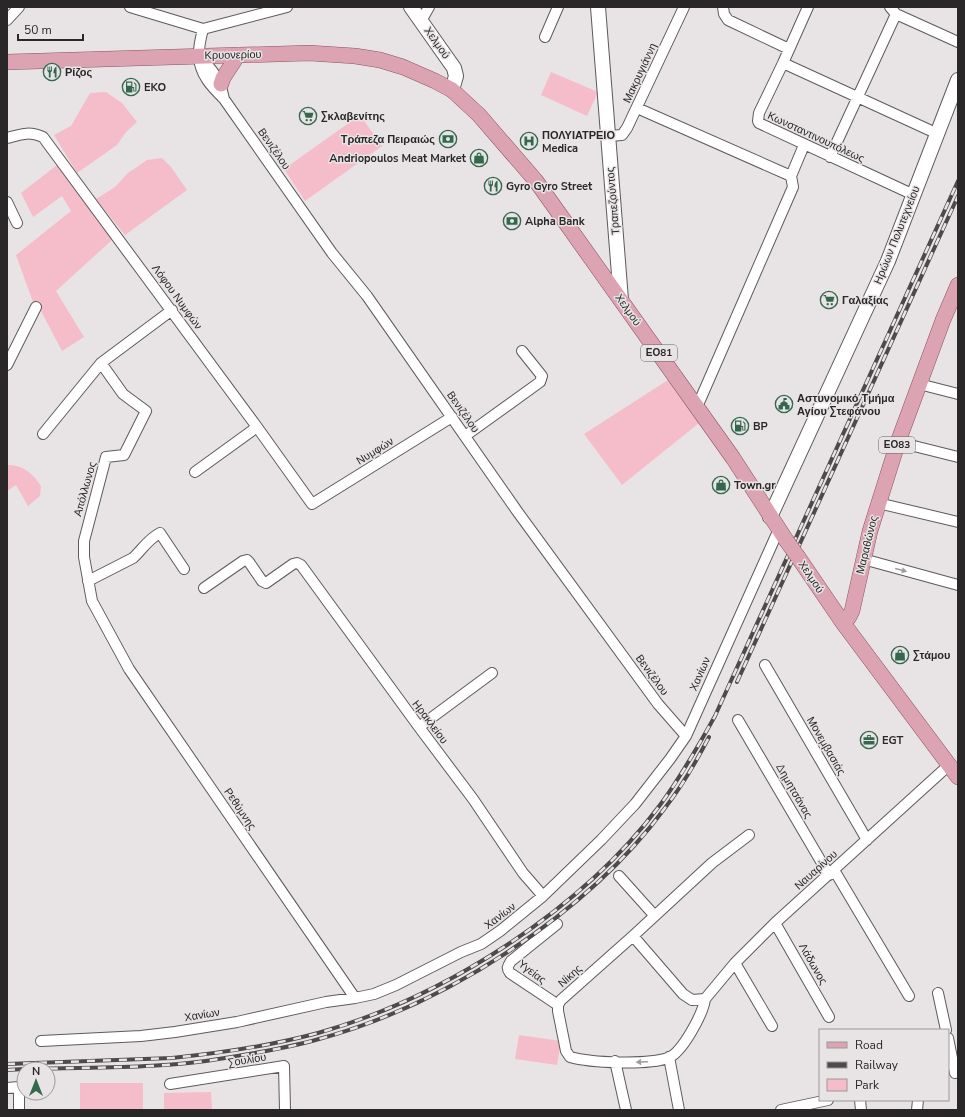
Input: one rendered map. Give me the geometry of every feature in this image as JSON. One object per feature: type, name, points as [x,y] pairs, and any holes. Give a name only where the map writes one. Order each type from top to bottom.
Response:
[{"type":"main road","name":"Κρυονερίου","points":[[7,62],[309,53],[355,56],[380,60],[403,67],[435,80],[452,90]]},
{"type":"main road","points":[[223,92],[223,78],[238,55]]},
{"type":"main road","name":"Χελμού","points":[[452,90],[488,125],[536,181],[733,458],[778,529],[842,623]]},
{"type":"main road","name":"Μαραθώνος","points":[[842,623],[849,617],[852,611],[863,560],[878,503],[898,442],[943,320],[958,285]]},
{"type":"main road","points":[[842,623],[954,771]]},
{"type":"street","points":[[7,20],[18,7]]},
{"type":"street","points":[[130,7],[203,29],[287,7]]},
{"type":"street","name":"Χελμού","points":[[411,7],[456,72],[452,90]]},
{"type":"street","points":[[422,21],[429,7]]},
{"type":"street","points":[[545,37],[558,7]]},
{"type":"street","name":"Τραπεζούντος","points":[[598,7],[621,300]]},
{"type":"street","name":"Μακρυγιάννη","points":[[608,136],[622,135],[628,128],[684,7]]},
{"type":"street","points":[[723,7],[724,14],[728,20],[789,49]]},
{"type":"street","name":"Κωνσταντινουπόλεως","points":[[808,7],[759,113],[759,124],[914,195]]},
{"type":"street","points":[[830,157],[858,97],[893,11],[958,42]]},
{"type":"street","points":[[199,56],[203,29]]},
{"type":"street","name":"Βενιζέλου","points":[[199,56],[202,71],[212,88],[223,92]]},
{"type":"street","name":"Βενιζέλου","points":[[199,56],[209,66],[223,92],[332,253],[368,296],[516,511],[649,691],[686,736]]},
{"type":"street","points":[[783,63],[938,134]]},
{"type":"street","name":"Ηρώων Πολυτεχνείου","points":[[778,529],[888,261],[958,80]]},
{"type":"street","points":[[637,108],[791,176]]},
{"type":"street","name":"Λόφου Νυμφών","points":[[7,138],[21,133],[33,133],[43,136],[172,310],[312,504]]},
{"type":"street","points":[[697,407],[793,188],[791,176],[804,145]]},
{"type":"street","points":[[7,202],[17,223]]},
{"type":"street","points":[[7,365],[36,307]]},
{"type":"street","points":[[43,434],[101,363],[172,310]]},
{"type":"street","points":[[465,436],[540,382],[542,376],[522,351]]},
{"type":"street","name":"Απόλλωνος","points":[[101,363],[123,394],[146,411],[124,455],[106,457],[84,541],[84,557],[92,601],[108,632]]},
{"type":"street","points":[[919,384],[958,394]]},
{"type":"street","name":"Νυμφών","points":[[312,504],[452,417]]},
{"type":"street","points":[[195,472],[257,427]]},
{"type":"street","points":[[898,442],[958,457]]},
{"type":"street","points":[[878,503],[958,522]]},
{"type":"street","name":"Χανίων","points":[[41,1041],[141,1036],[175,1032],[237,1022],[326,1002],[374,994],[461,952],[481,944],[500,931],[543,896],[602,840],[635,804],[686,736],[778,529]]},
{"type":"street","points":[[88,581],[132,558],[139,553],[147,542],[160,533],[184,570]]},
{"type":"street","name":"Ηρακλείου","points":[[204,588],[243,561],[247,560],[262,581],[266,583],[293,564],[297,563],[301,565],[418,727],[473,799],[523,873],[543,896]]},
{"type":"street","points":[[863,560],[958,585]]},
{"type":"street","name":"Ρεθύμνης","points":[[108,632],[129,669],[354,998]]},
{"type":"street","name":"Μονεμβασιάς","points":[[765,664],[867,840]]},
{"type":"street","points":[[418,727],[492,673]]},
{"type":"street","name":"Δημητσάνας","points":[[738,720],[909,996]]},
{"type":"street","name":"Ναυαρίνου","points":[[705,999],[735,963],[775,923],[867,840],[954,771]]},
{"type":"street","name":"Νίκης","points":[[669,1057],[651,1062],[579,1059],[570,1057],[566,1052],[558,1005],[561,1000],[712,863],[749,835]]},
{"type":"street","points":[[619,876],[654,916]]},
{"type":"street","name":"Λάδωνος","points":[[775,923],[829,1017]]},
{"type":"street","name":"Υγείας","points":[[557,924],[511,961],[508,966],[508,970],[510,973],[558,1005]]},
{"type":"street","points":[[633,936],[683,994],[692,1000],[705,999],[702,1013],[682,1045],[669,1057],[679,1110]]},
{"type":"street","points":[[735,963],[772,1026]]},
{"type":"street","points":[[938,993],[946,1029]]},
{"type":"street","points":[[949,1044],[954,1074]]},
{"type":"street","points":[[615,1061],[626,1110]]},
{"type":"street","name":"Σουλίου","points":[[170,1084],[284,1066],[285,1110]]},
{"type":"street","points":[[7,1088],[19,1087],[19,1110]]},
{"type":"street","points":[[781,1110],[803,1108],[825,1101]]},
{"type":"green space","points":[[551,72],[598,92],[587,116],[541,95]]},
{"type":"green space","points":[[106,92],[122,103],[137,122],[126,132],[117,145],[77,173],[54,135],[71,126],[90,93]]},
{"type":"green space","points":[[360,115],[382,146],[305,201],[284,169]]},
{"type":"green space","points":[[162,158],[171,167],[187,190],[125,235],[96,199],[115,187],[128,173],[147,160]]},
{"type":"green space","points":[[57,165],[113,239],[56,291],[84,337],[62,351],[41,311],[33,302],[16,255],[71,211],[62,196],[33,217],[21,193]]},
{"type":"green space","points":[[668,380],[699,423],[622,485],[584,434]]},
{"type":"green space","points":[[7,465],[23,468],[34,477],[41,486],[40,496],[28,506],[16,485],[7,491]]},
{"type":"green space","points":[[519,1035],[561,1041],[557,1065],[515,1059]]},
{"type":"green space","points":[[80,1083],[143,1083],[143,1110],[80,1110]]},
{"type":"green space","points":[[211,1092],[212,1110],[164,1110],[164,1093]]},
{"type":"railway","points":[[7,1064],[172,1058],[209,1054],[282,1042],[318,1033],[365,1017],[413,997],[461,973],[507,945],[550,914],[591,880],[628,844],[660,805],[696,750],[715,716],[958,181]]},
{"type":"railway","points":[[737,682],[958,196]]},
{"type":"railway","points":[[56,1069],[153,1066],[201,1062],[296,1045],[367,1024],[415,1003],[463,979],[510,950],[554,919],[596,884],[633,847],[665,808],[688,774],[709,737]]},
{"type":"railway","points":[[7,1070],[16,1069]]},
{"type":"place","name":"Ρίζος","points":[[52,72]]},
{"type":"place","name":"EKO","points":[[131,87]]},
{"type":"place","name":"Σκλαβενίτης","points":[[308,116]]},
{"type":"place","name":"Τράπεζα Πειραιώς","points":[[448,139]]},
{"type":"place","name":"ΠΟΛΥΙΑΤΡΕΙΟ Medica","points":[[529,141]]},
{"type":"place","name":"Andriopoulos Meat Market","points":[[479,158]]},
{"type":"place","name":"Gyro Gyro Street","points":[[493,186]]},
{"type":"place","name":"Alpha Bank","points":[[512,221]]},
{"type":"place","name":"Γαλαξίας","points":[[829,300]]},
{"type":"place","name":"Αστυνομικό Τμήμα Αγίου Στεφάνου","points":[[784,404]]},
{"type":"place","name":"BP","points":[[740,426]]},
{"type":"place","name":"Town.gr","points":[[721,485]]},
{"type":"place","name":"Στάμου","points":[[900,655]]},
{"type":"place","name":"EGT","points":[[869,740]]}]
